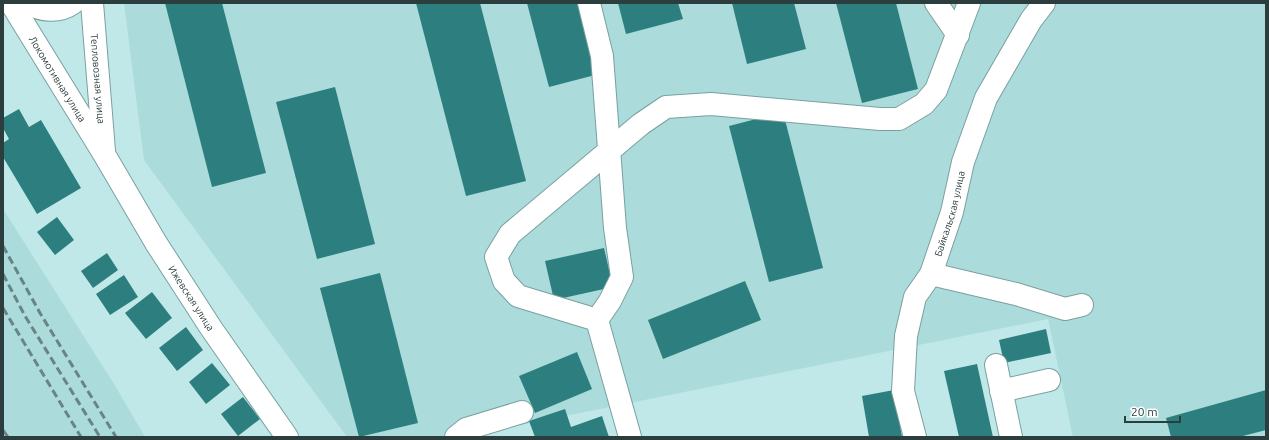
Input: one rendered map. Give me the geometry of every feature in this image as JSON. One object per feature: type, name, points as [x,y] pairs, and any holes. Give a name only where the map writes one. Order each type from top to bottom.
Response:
[{"type":"street","name":"Локомотивная улица","points":[[12,3],[104,154]]},
{"type":"street","points":[[27,3],[42,9],[56,10],[73,3]]},
{"type":"street","name":"Тепловозная улица","points":[[92,3],[104,154]]},
{"type":"street","points":[[589,3],[602,56],[606,94],[608,151],[622,277],[610,301],[597,320],[630,437]]},
{"type":"street","points":[[936,3],[958,35]]},
{"type":"street","points":[[597,320],[518,296],[504,281],[496,257],[510,234],[608,151],[666,106],[711,104],[880,119],[899,119],[924,104],[936,90],[969,3]]},
{"type":"street","name":"Байкальская улица","points":[[915,437],[903,391],[906,336],[915,297],[931,274],[952,212],[963,162],[986,98],[1031,20],[1044,3]]},
{"type":"street","name":"Ижевская улица","points":[[104,154],[156,243],[211,328],[287,437]]},
{"type":"street","points":[[931,274],[1016,294],[1065,309],[1082,305]]},
{"type":"street","points":[[996,365],[1011,437]]},
{"type":"street","points":[[1001,391],[1049,380]]},
{"type":"street","points":[[456,437],[466,429],[522,412]]},
{"type":"shaded area","points":[[124,3],[1266,3],[1266,437],[1073,437],[1048,319],[461,437],[347,437],[144,160]]},
{"type":"shaded area","points":[[3,209],[114,384],[145,437],[3,437]]},
{"type":"building","points":[[165,3],[222,3],[266,173],[212,187]]},
{"type":"building","points":[[416,3],[480,3],[526,181],[466,196]]},
{"type":"building","points":[[527,3],[581,3],[599,74],[549,87]]},
{"type":"building","points":[[618,3],[678,3],[683,19],[626,34]]},
{"type":"building","points":[[732,3],[794,3],[806,49],[747,64]]},
{"type":"building","points":[[836,3],[896,3],[918,89],[862,103]]},
{"type":"building","points":[[335,87],[375,244],[317,259],[276,102]]},
{"type":"building","points":[[19,109],[29,127],[41,120],[81,188],[37,214],[3,157],[3,143],[9,139],[3,128],[3,118]]},
{"type":"building","points":[[783,112],[823,268],[769,282],[729,126]]},
{"type":"building","points":[[57,217],[74,240],[55,255],[37,232]]},
{"type":"building","points":[[604,248],[613,287],[554,300],[545,261]]},
{"type":"building","points":[[107,253],[118,270],[93,288],[81,271]]},
{"type":"building","points":[[380,273],[418,423],[359,437],[320,288]]},
{"type":"building","points":[[124,275],[138,297],[110,315],[96,294]]},
{"type":"building","points":[[745,281],[761,320],[663,359],[648,320]]},
{"type":"building","points":[[152,292],[172,318],[146,339],[125,313]]},
{"type":"building","points":[[186,327],[203,350],[177,371],[159,348]]},
{"type":"building","points":[[1046,329],[1051,353],[1004,363],[999,340]]},
{"type":"building","points":[[577,352],[592,389],[535,413],[519,376]]},
{"type":"building","points":[[212,363],[230,385],[206,404],[189,382]]},
{"type":"building","points":[[977,364],[993,437],[959,437],[944,371]]},
{"type":"building","points":[[894,390],[902,437],[869,437],[862,396]]},
{"type":"building","points":[[1266,390],[1266,430],[1239,437],[1171,437],[1166,418]]},
{"type":"building","points":[[243,397],[260,419],[238,436],[221,414]]},
{"type":"building","points":[[565,409],[571,427],[602,416],[609,437],[535,437],[529,421]]},
{"type":"railway","points":[[3,246],[40,313],[116,437]]},
{"type":"railway","points":[[3,274],[25,316],[100,437]]},
{"type":"railway","points":[[3,308],[81,437]]},
{"type":"railway","points":[[3,430],[8,437]]}]
